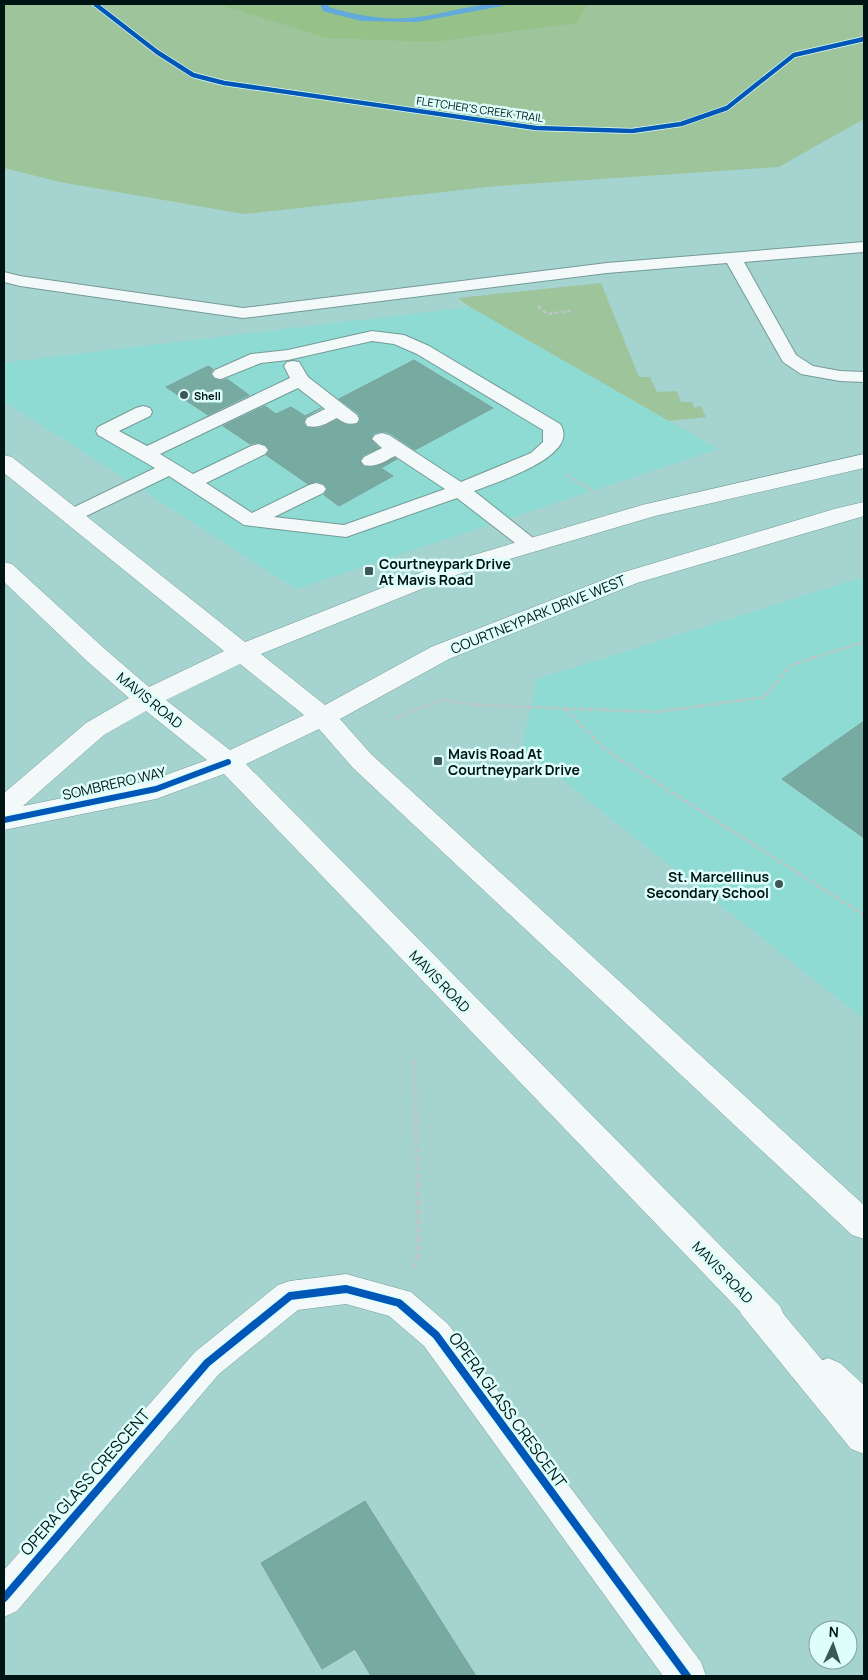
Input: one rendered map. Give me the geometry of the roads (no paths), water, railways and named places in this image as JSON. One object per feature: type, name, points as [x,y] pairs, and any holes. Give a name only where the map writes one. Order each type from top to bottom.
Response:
[{"type":"main road","points":[[4,808],[95,729],[147,699],[241,653],[448,570],[650,510],[864,461]]},
{"type":"main road","points":[[4,462],[323,717],[362,761],[864,1225]]},
{"type":"main road","name":"COURTNEYPARK DRIVE WEST","points":[[228,762],[323,717],[440,653],[630,578],[864,509]]},
{"type":"main road","name":"MAVIS ROAD","points":[[4,569],[97,656],[147,699],[228,762],[753,1303],[864,1408]]},
{"type":"main road","name":"SOMBRERO WAY","points":[[4,820],[156,789],[228,762]]},
{"type":"main road","name":"OPERA GLASS CRESCENT","points":[[4,1598],[207,1363],[290,1296],[346,1289],[399,1303],[436,1335],[687,1676]]},
{"type":"main road","points":[[753,1303],[864,1437]]},
{"type":"lane","points":[[4,277],[20,281],[242,312],[607,268],[864,247]]},
{"type":"lane","points":[[733,258],[788,358],[807,370],[840,376],[864,377]]},
{"type":"lane","points":[[143,412],[105,431],[170,468],[251,521],[346,531],[460,490],[538,457],[552,443],[553,428],[424,350],[398,339],[372,336],[288,355],[257,358],[220,374]]},
{"type":"lane","points":[[288,355],[300,380],[344,415],[314,422]]},
{"type":"lane","points":[[146,454],[300,380]]},
{"type":"lane","points":[[371,461],[389,444],[460,490],[530,545]]},
{"type":"lane","points":[[192,482],[258,450]]},
{"type":"lane","points":[[71,516],[170,468]]},
{"type":"lane","points":[[251,521],[316,489]]},
{"type":"waterway","points":[[324,4],[326,9],[361,19],[417,20],[502,4]]},
{"type":"place","name":"Shell","points":[[184,395]]},
{"type":"place","name":"Courtneypark Drive At Mavis Road","points":[[369,571]]},
{"type":"place","name":"Mavis Road At Courtneypark Drive","points":[[438,761]]},
{"type":"place","name":"St. Marcellinus Secondary School","points":[[779,884]]}]
